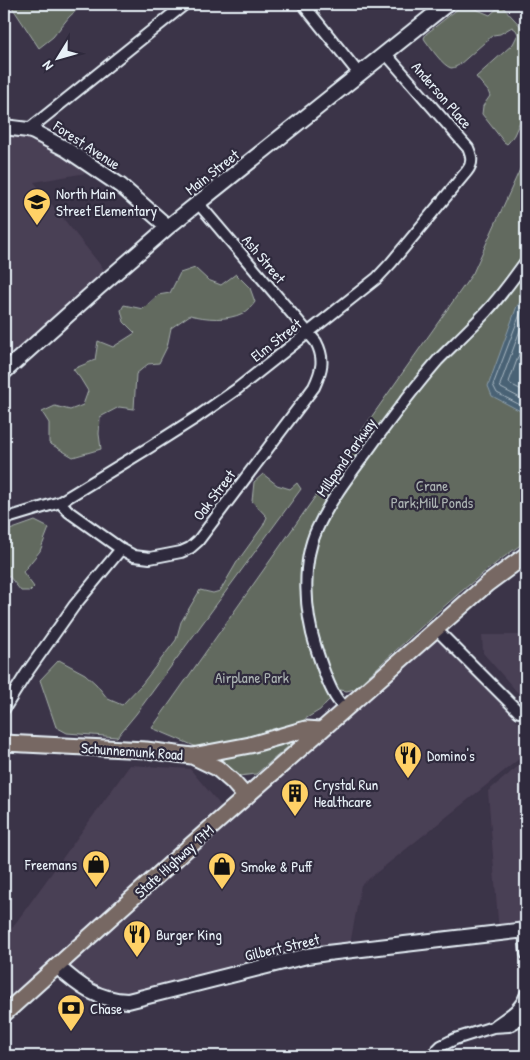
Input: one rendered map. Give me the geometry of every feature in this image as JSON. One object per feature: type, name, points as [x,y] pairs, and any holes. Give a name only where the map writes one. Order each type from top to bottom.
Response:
[{"type":"main road","name":"State Highway 17M","points":[[4,1014],[106,921],[487,584],[526,555]]},
{"type":"main road","points":[[192,756],[273,740],[306,729],[321,730]]},
{"type":"main road","name":"Schunnemunk Road","points":[[4,743],[146,750],[192,756],[217,768],[246,797]]},
{"type":"street","points":[[28,130],[186,4]]},
{"type":"street","points":[[303,4],[360,75]]},
{"type":"street","name":"Main Street","points":[[4,372],[168,227],[447,4]]},
{"type":"street","name":"Anderson Place","points":[[386,54],[466,145],[472,158]]},
{"type":"street","name":"Forest Avenue","points":[[4,127],[28,130],[66,149],[110,179],[168,227]]},
{"type":"street","name":"Elm Street","points":[[60,502],[202,414],[237,389],[368,286],[382,273],[467,171],[472,164],[472,158]]},
{"type":"street","name":"Ash Street","points":[[198,203],[308,333]]},
{"type":"street","name":"Millpond Parkway","points":[[345,709],[333,694],[313,637],[306,576],[310,550],[316,530],[343,484],[414,388],[439,359],[503,293],[526,261]]},
{"type":"street","name":"Oak Street","points":[[60,502],[69,512],[134,556],[150,558],[181,552],[190,548],[198,542],[314,388],[321,372],[321,352],[316,342],[308,333]]},
{"type":"street","points":[[4,520],[60,502]]},
{"type":"street","points":[[4,709],[74,606],[121,549]]},
{"type":"street","points":[[436,629],[519,712]]},
{"type":"street","points":[[525,931],[526,954]]},
{"type":"street","name":"Gilbert Street","points":[[57,966],[77,984],[96,994],[111,999],[128,1000],[307,956],[525,931]]},
{"type":"street","points":[[493,1027],[521,1006],[526,994]]},
{"type":"street","points":[[432,1056],[441,1046],[455,1039],[493,1027],[509,1026],[526,1013]]},
{"type":"shaded area","name":"North Main Street Elementary","points":[[4,134],[37,140],[92,172],[34,182],[106,272],[4,369]]},
{"type":"shaded area","points":[[433,632],[518,722],[524,755],[361,885],[349,950],[120,1000],[57,966],[14,1005],[4,992],[4,939],[130,765],[190,769],[227,813]]},
{"type":"shaded area","points":[[482,635],[526,635],[526,714],[525,701],[483,653]]},
{"type":"shaded area","points":[[526,760],[526,930],[499,934],[488,791]]},
{"type":"green space","points":[[10,4],[83,4],[69,17],[53,37],[39,48]]},
{"type":"green space","points":[[464,4],[468,4],[490,15],[501,5],[526,32],[526,103],[514,135],[507,144],[482,114],[483,106],[490,96],[476,77],[513,44],[518,34],[516,30],[512,27],[500,34],[493,35],[459,65],[452,68],[448,67],[441,60],[424,38],[426,34]]},
{"type":"green space","name":"Crane Park;Mill Ponds","points":[[526,156],[526,541],[459,593],[354,689],[340,690],[320,710],[305,719],[297,739],[256,774],[239,776],[218,756],[152,728],[473,273]]},
{"type":"green space","points":[[195,268],[208,280],[221,285],[236,274],[250,288],[255,302],[247,311],[237,316],[203,318],[190,315],[171,328],[167,347],[159,363],[148,364],[136,374],[134,409],[119,407],[100,417],[99,434],[101,449],[73,457],[49,443],[49,423],[42,412],[55,406],[70,410],[83,405],[88,391],[73,369],[95,360],[98,341],[113,347],[135,333],[124,322],[121,310],[124,305],[143,309],[158,295],[170,293],[180,273]]},
{"type":"green space","points":[[263,474],[277,485],[290,489],[297,483],[301,489],[136,714],[117,737],[67,733],[56,727],[40,680],[59,660],[85,674],[108,699],[122,705],[142,684],[176,640],[181,622],[200,590],[213,593],[220,591],[237,562],[263,526],[267,517],[252,501],[254,482]]},
{"type":"green space","points":[[35,521],[49,528],[40,551],[23,572],[34,587],[30,591],[21,591],[9,576],[4,575],[4,532]]},
{"type":"water","points":[[526,295],[526,414],[492,396],[488,386],[517,306]]},
{"type":"place","name":"North Main Street Elementary","points":[[37,226]]},
{"type":"place","name":"Domino's","points":[[408,779]]},
{"type":"place","name":"Crystal Run Healthcare","points":[[295,817]]},
{"type":"place","name":"Freemans","points":[[96,888]]},
{"type":"place","name":"Smoke & Puff","points":[[222,890]]},
{"type":"place","name":"Burger King","points":[[137,958]]},
{"type":"place","name":"Chase","points":[[71,1032]]},
{"type":"park label","name":"Airplane Park","points":[[252,677]]}]
